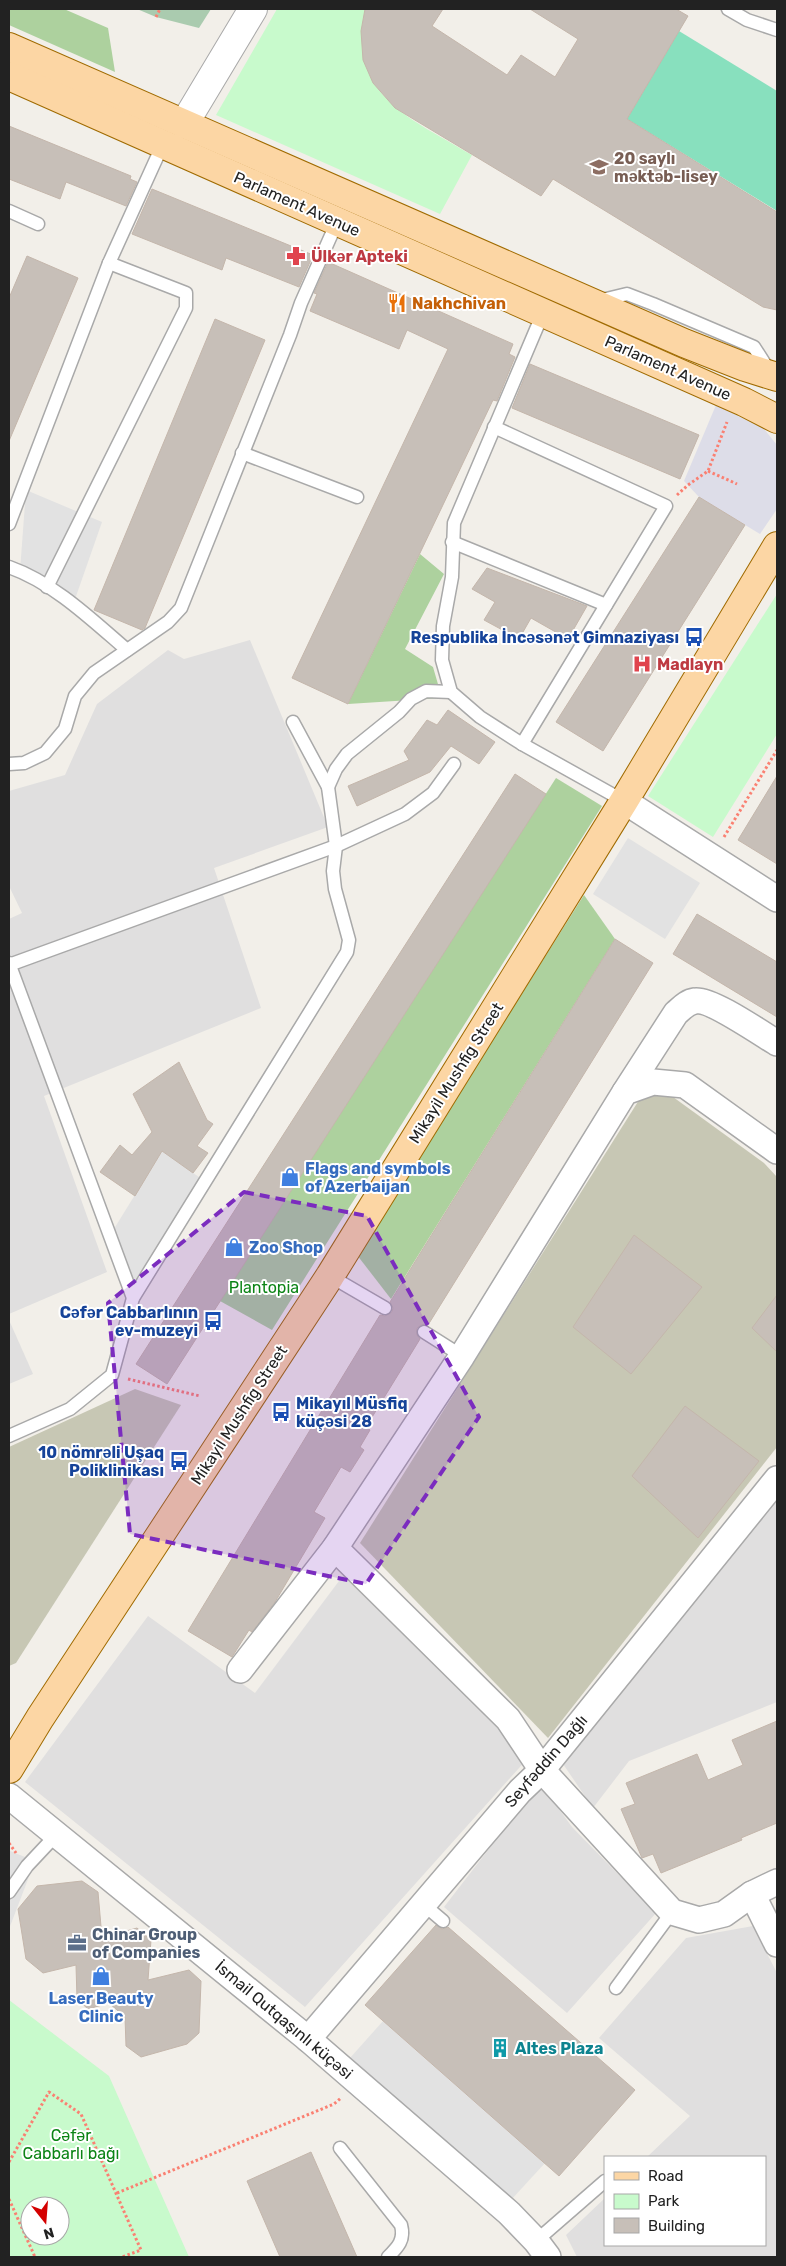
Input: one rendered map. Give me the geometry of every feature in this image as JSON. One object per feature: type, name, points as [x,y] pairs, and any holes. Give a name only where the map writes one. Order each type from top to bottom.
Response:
[{"type":"main road","name":"Parlament Avenue","points":[[9,47],[701,350],[775,376]]},
{"type":"main road","name":"Parlament Avenue","points":[[9,76],[744,402],[775,419]]},
{"type":"main road","name":"Mikayil Mushfig Street","points":[[9,1769],[40,1718],[330,1276],[624,802],[777,546]]},
{"type":"street","points":[[184,124],[253,9]]},
{"type":"street","points":[[624,802],[777,899]]},
{"type":"street","points":[[240,1670],[335,1548],[462,1356],[676,1013],[684,1006],[695,1001],[710,1003],[777,1043]]},
{"type":"street","points":[[625,1092],[653,1082],[685,1084],[777,1151]]},
{"type":"street","name":"Seyfəddin Dağlı","points":[[308,2039],[520,1791],[542,1770],[777,1479]]},
{"type":"street","points":[[335,1548],[508,1718],[542,1770],[672,1912],[699,1920],[724,1914],[752,1894],[777,1882]]},
{"type":"street","name":"İsmail Qutqaşınlı küçəsi","points":[[9,1796],[58,1834],[359,2082],[509,2213],[542,2249]]},
{"type":"street","points":[[752,1894],[777,1944]]},
{"type":"lane","points":[[728,9],[747,20],[777,30]]},
{"type":"lane","points":[[9,524],[109,263],[163,144]]},
{"type":"lane","points":[[9,210],[38,224]]},
{"type":"lane","points":[[9,764],[24,762],[45,752],[65,729],[75,696],[94,673],[168,622],[181,608],[301,303],[337,222]]},
{"type":"lane","points":[[47,587],[186,308],[186,294],[109,263]]},
{"type":"lane","points":[[543,313],[454,523],[452,578],[444,618],[442,660],[451,692],[480,717],[522,744],[624,802]]},
{"type":"lane","points":[[494,427],[666,506],[522,744]]},
{"type":"lane","points":[[242,453],[357,498]]},
{"type":"lane","points":[[452,542],[606,605]]},
{"type":"lane","points":[[9,567],[47,587],[73,604],[127,650]]},
{"type":"lane","points":[[328,787],[336,769],[347,754],[399,712],[411,699],[426,691],[451,692]]},
{"type":"lane","points":[[9,1436],[70,1409],[112,1375],[133,1298],[347,952],[349,940],[334,880],[336,846],[328,787],[293,722]]},
{"type":"lane","points":[[133,1298],[9,964],[336,846],[405,814],[433,793],[454,764]]},
{"type":"lane","points":[[330,1276],[385,1308]]},
{"type":"lane","points":[[424,1332],[462,1356]]},
{"type":"lane","points":[[9,1892],[26,1866],[58,1834]]},
{"type":"lane","points":[[423,1904],[443,1921]]},
{"type":"lane","points":[[616,1988],[672,1912]]},
{"type":"lane","points":[[340,2148],[401,2225],[404,2234],[400,2245],[388,2257]]},
{"type":"lane","points":[[542,2249],[604,2181]]},
{"type":"path","points":[[156,17],[160,9]]},
{"type":"path","points":[[666,506],[688,485],[708,471],[727,422]]},
{"type":"path","points":[[708,471],[736,484]]},
{"type":"path","points":[[723,838],[777,750]]},
{"type":"path","points":[[112,1375],[200,1396]]},
{"type":"path","points":[[117,2193],[334,2104],[359,2082]]},
{"type":"path","points":[[9,2162],[49,2092],[81,2114],[141,2250],[122,2257]]},
{"type":"path","points":[[9,2199],[35,2257]]},
{"type":"highlighted area","points":[[244,1192],[367,1216],[479,1417],[366,1584],[130,1534],[108,1303]]},
{"type":"shaded area","points":[[716,405],[764,429],[777,445],[777,509],[760,534],[699,497],[684,481]]},
{"type":"shaded area","points":[[26,490],[102,522],[74,602],[20,571]]},
{"type":"shaded area","points":[[250,640],[328,827],[214,868],[261,1008],[44,1096],[107,1272],[9,1314],[9,919],[22,913],[9,886],[9,791],[65,775],[97,704],[168,650],[184,659]]},
{"type":"shaded area","points":[[628,838],[700,883],[665,939],[593,894]]},
{"type":"shaded area","points":[[651,1081],[764,1163],[777,1177],[777,1447],[548,1738],[360,1543]]},
{"type":"shaded area","points":[[162,1151],[206,1182],[133,1298],[109,1237]]},
{"type":"shaded area","points":[[9,1320],[33,1374],[9,1384]]},
{"type":"shaded area","points":[[135,1389],[181,1405],[16,1663],[9,1666],[9,1447]]},
{"type":"shaded area","points":[[777,1498],[777,1702],[629,1761],[593,1808],[561,1761]]},
{"type":"shaded area","points":[[345,1573],[528,1758],[305,2007],[25,1782],[148,1616],[255,1693]]},
{"type":"shaded area","points":[[540,1783],[572,1827],[656,1913],[567,2013],[444,1907]]},
{"type":"shaded area","points":[[10,1851],[35,1861],[9,1929],[9,1854]]},
{"type":"shaded area","points":[[753,1926],[777,1973],[777,2257],[577,2257],[566,2235],[604,2199],[604,2246],[766,2246],[766,2156],[648,2156],[690,2116],[599,2038],[686,1938]]},
{"type":"shaded area","points":[[383,2021],[545,2163],[511,2200],[350,2058]]},
{"type":"green space","points":[[9,9],[64,9],[108,28],[115,72],[9,25]]},
{"type":"green space","points":[[137,9],[211,9],[199,28],[156,17]]},
{"type":"green space","points":[[277,9],[365,9],[362,39],[366,63],[375,83],[388,100],[406,115],[472,155],[440,214],[216,115]]},
{"type":"green space","points":[[679,31],[777,91],[777,211],[627,119]]},
{"type":"green space","points":[[420,554],[444,574],[405,649],[433,667],[442,698],[348,704]]},
{"type":"green space","points":[[777,594],[777,734],[713,837],[648,796]]},
{"type":"green space","name":"Plantopia","points":[[556,778],[602,806],[272,1330],[220,1301]]},
{"type":"green space","points":[[584,895],[615,939],[391,1299],[357,1255]]},
{"type":"green space","name":"Cəfər Cabbarlı bağı","points":[[9,2000],[109,2076],[189,2257],[9,2257]]},
{"type":"building","name":"20 saylı məktəb-lisey","points":[[365,9],[443,9],[432,26],[507,75],[521,55],[555,77],[578,39],[530,9],[676,9],[688,16],[627,119],[777,212],[777,310],[763,307],[553,179],[541,196],[395,108],[373,83],[363,60],[361,31]]},
{"type":"building","points":[[9,126],[131,176],[130,179],[137,182],[126,206],[66,182],[60,199],[9,179]]},
{"type":"building","points":[[152,189],[313,255],[299,287],[226,258],[222,270],[132,234]]},
{"type":"building","points":[[27,256],[78,278],[9,441],[9,298]]},
{"type":"building","points":[[328,262],[513,344],[509,354],[515,357],[497,401],[493,400],[348,704],[292,678],[448,349],[407,330],[399,349],[310,311],[317,294],[314,293]]},
{"type":"building","points":[[215,319],[265,340],[145,628],[142,630],[94,610]]},
{"type":"building","points":[[530,364],[699,435],[680,479],[512,408]]},
{"type":"building","points":[[699,497],[745,525],[603,751],[556,722]]},
{"type":"building","points":[[487,568],[587,606],[568,639],[531,618],[519,639],[484,620],[495,602],[472,589]]},
{"type":"building","points":[[448,710],[495,742],[479,764],[451,746],[430,772],[357,806],[348,786],[409,760],[404,751],[427,720],[437,725]]},
{"type":"building","points":[[515,774],[546,794],[167,1384],[136,1364]]},
{"type":"building","points":[[777,776],[777,864],[738,840]]},
{"type":"building","points":[[697,914],[777,962],[777,1017],[673,954]]},
{"type":"building","points":[[615,939],[653,963],[428,1325],[421,1325],[417,1328],[417,1335],[420,1339],[366,1427],[370,1430],[360,1447],[364,1450],[350,1472],[341,1467],[314,1512],[325,1518],[275,1602],[252,1632],[249,1630],[232,1657],[188,1631],[380,1315],[385,1316],[392,1312],[393,1308],[390,1302]]},
{"type":"building","points":[[179,1062],[207,1120],[213,1124],[197,1146],[208,1153],[193,1173],[162,1151],[135,1196],[100,1172],[120,1145],[132,1155],[152,1132],[133,1094]]},
{"type":"building","points":[[634,1235],[702,1287],[631,1374],[573,1327]]},
{"type":"building","points":[[777,1295],[777,1352],[752,1328]]},
{"type":"building","points":[[685,1406],[759,1461],[698,1538],[632,1476]]},
{"type":"building","points":[[777,1721],[777,1823],[741,1838],[742,1840],[661,1873],[653,1854],[642,1858],[621,1809],[635,1804],[626,1783],[697,1754],[708,1780],[743,1765],[732,1740]]},
{"type":"building","points":[[82,1881],[98,1892],[102,1938],[137,1928],[151,1940],[148,1980],[189,1970],[201,1981],[199,2033],[187,2044],[141,2057],[126,2046],[125,2017],[109,2003],[88,2009],[77,1999],[76,1965],[43,1973],[26,1959],[18,1909],[37,1886]]},
{"type":"building","points":[[436,1925],[442,1929],[448,1927],[635,2090],[559,2176],[365,2005]]},
{"type":"building","points":[[311,2152],[357,2257],[280,2257],[247,2181]]},
{"type":"place","name":"20 saylı məktəb-lisey","points":[[599,167]]},
{"type":"place","name":"Ülkər Apteki","points":[[296,256]]},
{"type":"place","name":"Nakhchivan","points":[[397,303]]},
{"type":"place","name":"Respublika İncəsənət Gimnaziyası","points":[[694,637]]},
{"type":"place","name":"Madlayn","points":[[642,664]]},
{"type":"place","name":"Flags and symbols of Azerbaijan","points":[[290,1177]]},
{"type":"place","name":"Zoo Shop","points":[[234,1247]]},
{"type":"place","name":"Cəfər Cabbarlının ev-muzeyi","points":[[213,1321]]},
{"type":"place","name":"Mikayıl Müsfiq küçəsi 28","points":[[281,1412]]},
{"type":"place","name":"10 nömrəli Uşaq Poliklinikası","points":[[179,1461]]},
{"type":"place","name":"Chinar Group of Companies","points":[[77,1943]]},
{"type":"place","name":"Laser Beauty Clinic","points":[[101,1976]]},
{"type":"place","name":"Altes Plaza","points":[[500,2048]]}]
